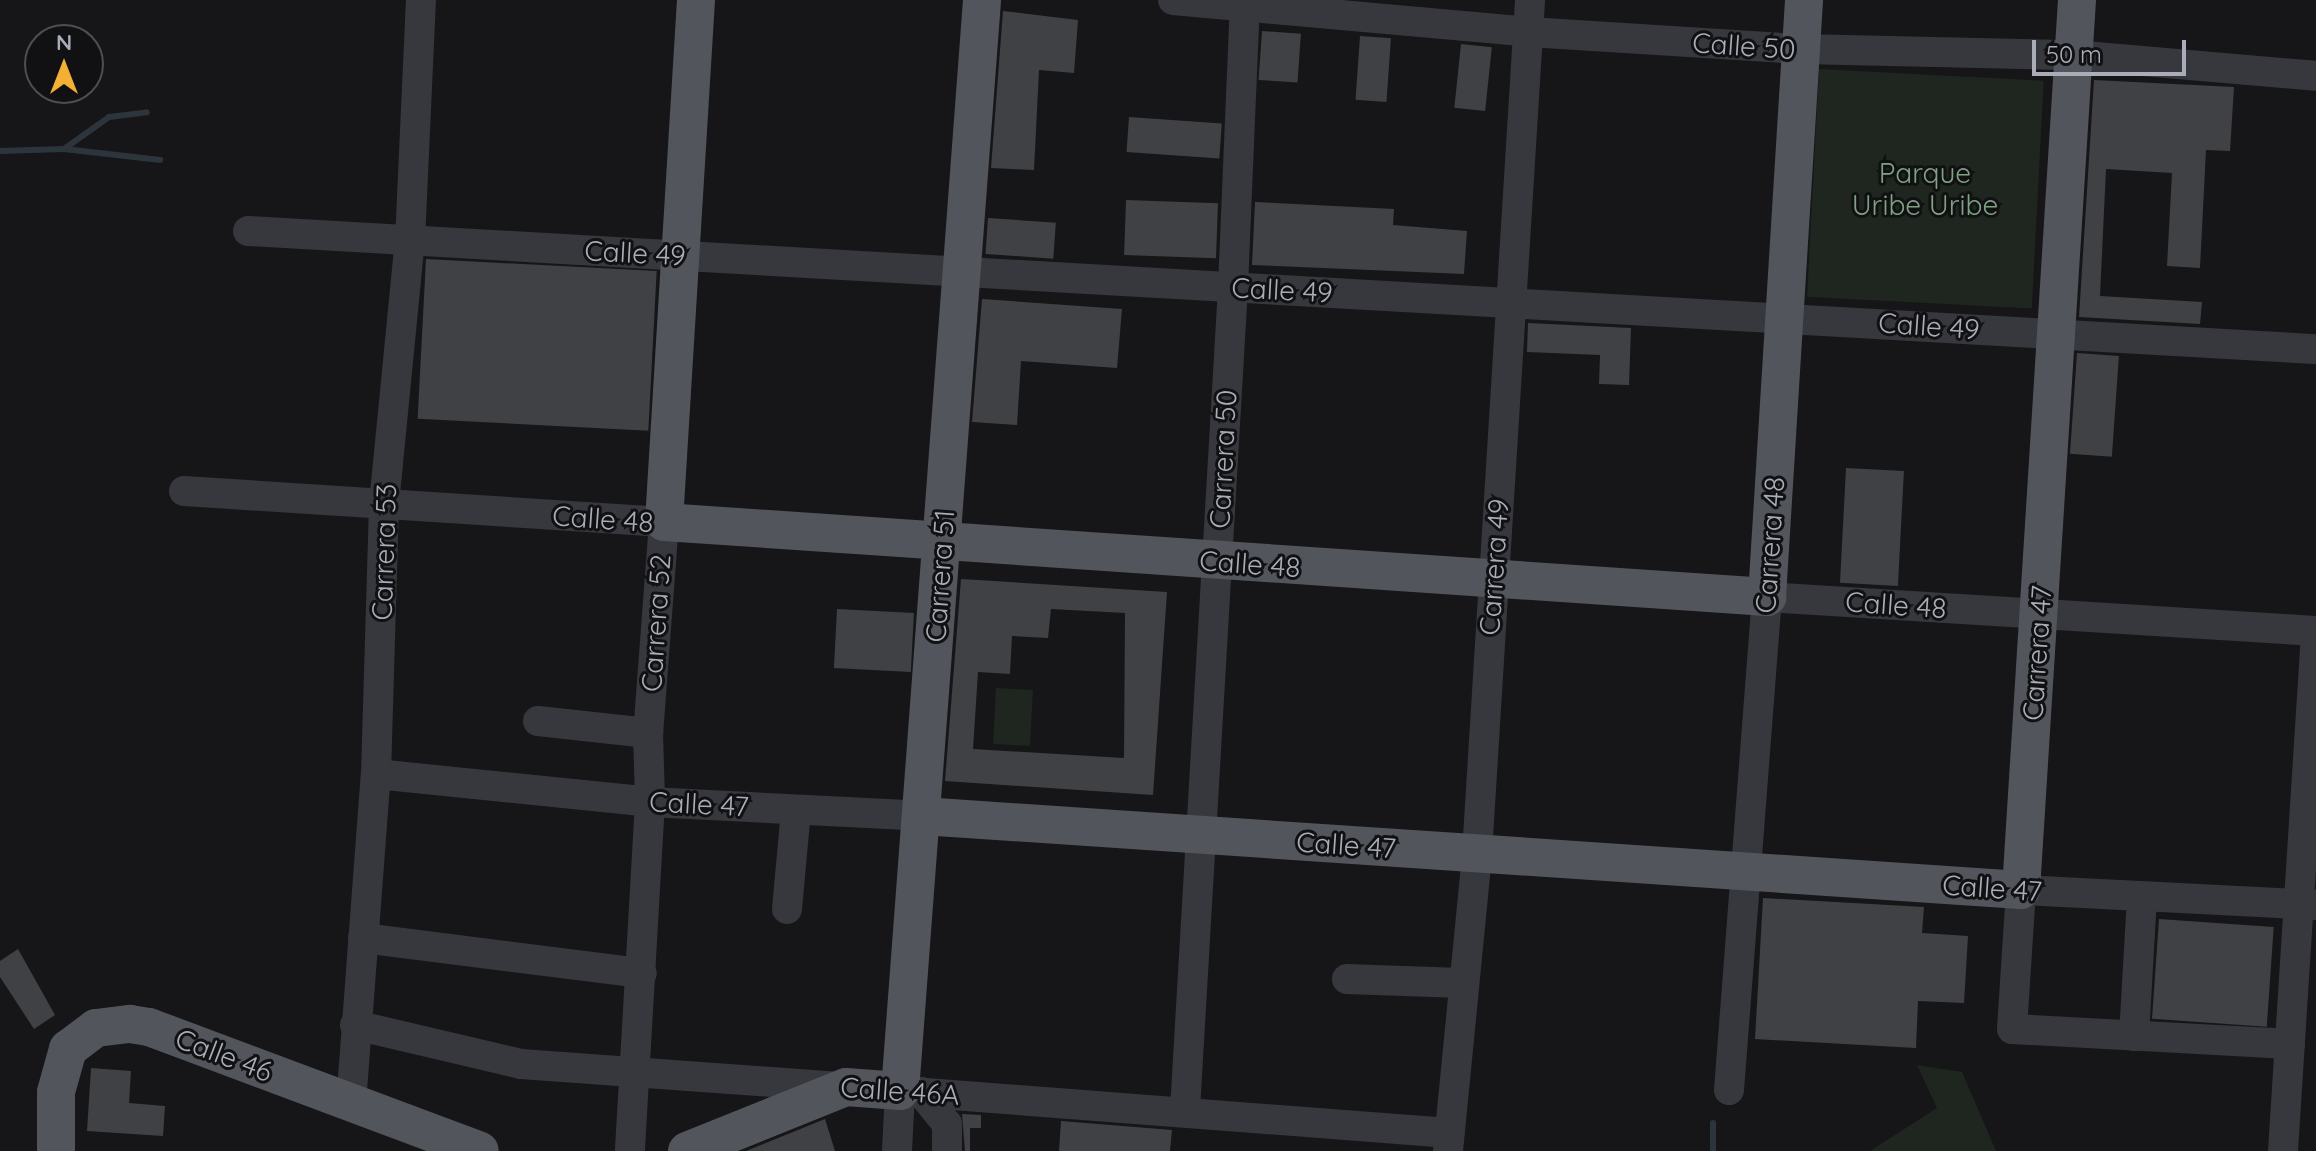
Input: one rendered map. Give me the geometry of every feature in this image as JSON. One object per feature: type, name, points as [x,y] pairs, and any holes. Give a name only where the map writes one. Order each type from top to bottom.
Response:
[{"type":"main road","name":"Carrera 52","points":[[664,522],[696,0]]},
{"type":"main road","name":"Carrera 51","points":[[911,1092],[922,816],[982,0]]},
{"type":"main road","name":"Carrera 48","points":[[1767,597],[1804,0]]},
{"type":"main road","name":"Carrera 47","points":[[2021,890],[2077,0]]},
{"type":"main road","name":"Calle 48","points":[[664,522],[943,544],[1767,597]]},
{"type":"main road","name":"Calle 47","points":[[922,816],[2021,890]]},
{"type":"main road","name":"Calle 46","points":[[56,1151],[56,1092],[68,1049],[80,1037],[112,1025],[149,1027],[480,1151]]},
{"type":"main road","name":"Calle 46A","points":[[846,1087],[911,1092]]},
{"type":"main road","points":[[687,1151],[846,1087]]},
{"type":"street","name":"Carrera 53","points":[[351,1104],[376,774],[384,504],[410,241],[421,0]]},
{"type":"street","name":"Calle 50","points":[[1173,0],[1245,2],[1529,32],[1801,49],[2073,55],[2316,76]]},
{"type":"street","name":"Carrera 49","points":[[1449,1142],[1461,983],[1477,853],[1530,0]]},
{"type":"street","name":"Carrera 50","points":[[1185,1110],[1233,287],[1245,2]]},
{"type":"street","name":"Calle 49","points":[[248,231],[1512,303],[1785,315],[2056,336],[2316,349]]},
{"type":"street","name":"Calle 48","points":[[184,491],[664,522]]},
{"type":"street","name":"Carrera 52","points":[[630,1151],[650,802],[648,733],[664,522]]},
{"type":"street","name":"Calle 48","points":[[1767,597],[2316,632]]},
{"type":"street","name":"Carrera 48","points":[[1729,1090],[1767,597]]},
{"type":"street","points":[[2283,1151],[2290,1044],[2307,904],[2316,632]]},
{"type":"street","points":[[538,721],[648,733]]},
{"type":"street","name":"Calle 47","points":[[376,774],[650,802],[922,816]]},
{"type":"street","points":[[787,909],[796,810]]},
{"type":"street","name":"Calle 47","points":[[2021,890],[2307,904]]},
{"type":"street","name":"Carrera 47","points":[[2021,890],[2012,1029],[2290,1044]]},
{"type":"street","points":[[2134,1036],[2142,896]]},
{"type":"street","points":[[363,938],[642,973]]},
{"type":"street","points":[[1347,979],[1461,983]]},
{"type":"street","name":"Calle 46A","points":[[355,1025],[521,1064],[846,1087]]},
{"type":"street","points":[[911,1092],[947,1124],[947,1151]]},
{"type":"street","name":"Calle 46A","points":[[911,1092],[1185,1110],[1449,1142]]},
{"type":"street","name":"Carrera 51","points":[[897,1151],[911,1092]]},
{"type":"green space","name":"Parque Uribe Uribe","points":[[1819,69],[2044,81],[2032,308],[1807,297]]},
{"type":"green space","points":[[996,688],[1033,690],[1030,746],[993,744]]},
{"type":"green space","points":[[1917,1065],[1962,1072],[1996,1151],[1870,1151],[1937,1108]]},
{"type":"building","points":[[1003,11],[1078,20],[1074,73],[1039,70],[1034,170],[991,168]]},
{"type":"building","points":[[1262,31],[1301,34],[1297,83],[1259,80]]},
{"type":"building","points":[[1360,36],[1391,38],[1386,102],[1356,100]]},
{"type":"building","points":[[1461,44],[1492,47],[1485,111],[1454,108]]},
{"type":"building","points":[[2094,80],[2234,87],[2230,151],[2206,150],[2200,268],[2167,266],[2172,173],[2106,169],[2100,296],[2202,302],[2200,324],[2079,317]]},
{"type":"building","points":[[1129,117],[1222,123],[1219,158],[1127,152]]},
{"type":"building","points":[[1126,200],[1218,203],[1216,258],[1124,255]]},
{"type":"building","points":[[1255,202],[1394,209],[1393,225],[1467,231],[1464,274],[1252,265]]},
{"type":"building","points":[[988,218],[1056,223],[1053,259],[985,254]]},
{"type":"building","points":[[426,259],[657,271],[648,431],[418,419]]},
{"type":"building","points":[[982,299],[1122,309],[1117,368],[1021,361],[1017,425],[972,422]]},
{"type":"building","points":[[1528,323],[1631,328],[1629,385],[1599,384],[1600,355],[1527,352]]},
{"type":"building","points":[[2077,353],[2119,356],[2112,457],[2070,454]]},
{"type":"building","points":[[1846,468],[1904,471],[1898,586],[1840,583]]},
{"type":"building","points":[[961,579],[1167,592],[1153,795],[945,781]],"holes":[[[1051,609],[1125,613],[1124,758],[973,749],[978,672],[1010,674],[1012,636],[1048,638]]]},
{"type":"building","points":[[837,609],[914,613],[911,672],[834,668]]},
{"type":"building","points":[[1763,898],[1924,907],[1922,933],[1968,936],[1964,1003],[1918,1001],[1916,1048],[1755,1039]]},
{"type":"building","points":[[2159,919],[2274,927],[2267,1027],[2152,1019]]},
{"type":"building","points":[[18,949],[55,1015],[34,1029],[0,977],[0,961]]},
{"type":"building","points":[[91,1068],[131,1071],[129,1103],[165,1106],[163,1136],[87,1131]]},
{"type":"building","points":[[962,1114],[981,1115],[981,1128],[970,1128],[970,1151],[965,1151]]},
{"type":"building","points":[[825,1119],[835,1151],[746,1151]]},
{"type":"building","points":[[1061,1121],[1172,1130],[1170,1151],[1059,1151]]},
{"type":"waterway","points":[[64,149],[109,117],[147,112]]},
{"type":"waterway","points":[[0,151],[64,149],[160,160]]},
{"type":"waterway","points":[[1713,1123],[1713,1151]]}]
